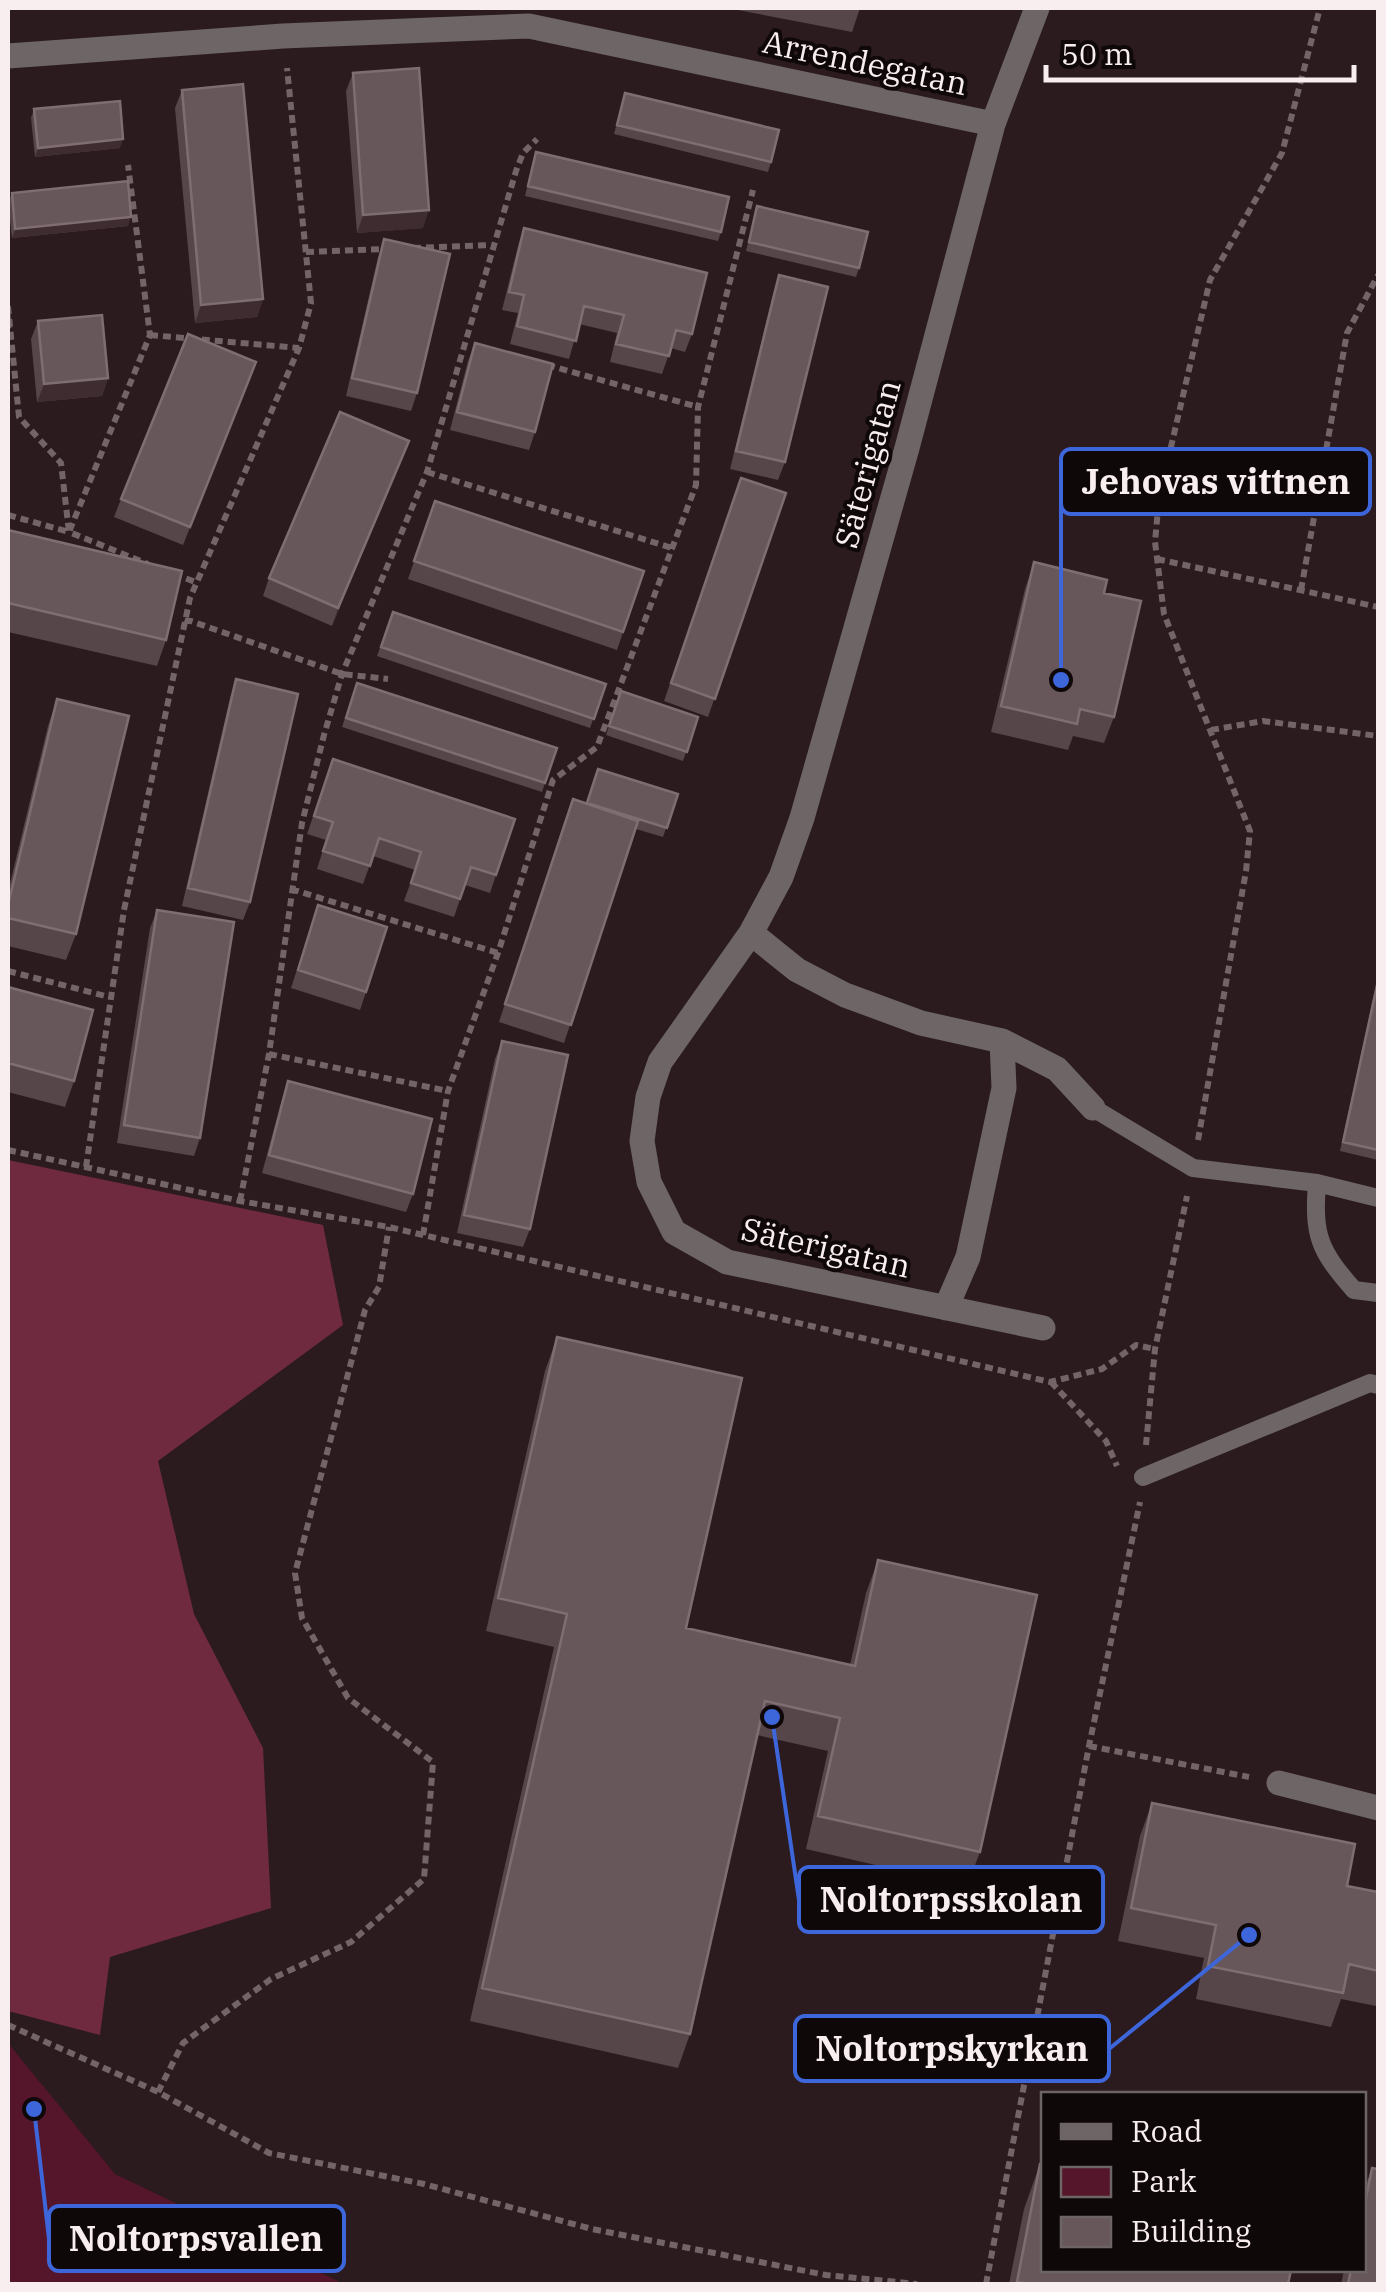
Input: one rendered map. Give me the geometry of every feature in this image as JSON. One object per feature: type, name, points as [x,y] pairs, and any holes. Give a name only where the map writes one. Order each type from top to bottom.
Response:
[{"type":"street","name":"Säterigatan","points":[[1037,8],[993,124],[907,448],[802,818],[781,877],[751,933],[660,1062],[648,1097],[642,1140],[649,1182],[674,1232],[727,1262],[1043,1328]]},
{"type":"street","name":"Arrendegatan","points":[[8,56],[283,36],[529,26],[993,124]]},
{"type":"street","points":[[751,933],[797,970],[845,995],[922,1023],[1002,1041],[1057,1069],[1093,1108]]},
{"type":"street","name":"Säterigatan","points":[[946,1308],[968,1257],[1004,1088],[1002,1041]]},
{"type":"street","points":[[1280,1783],[1378,1808]]},
{"type":"lane","points":[[1093,1108],[1194,1168],[1317,1183],[1378,1198]]},
{"type":"lane","points":[[1317,1183],[1314,1223],[1332,1264],[1354,1290],[1378,1293]]},
{"type":"lane","points":[[1143,1478],[1370,1383],[1378,1385]]},
{"type":"path","points":[[86,1166],[124,910],[190,598],[299,348],[311,303],[283,36]]},
{"type":"path","points":[[240,1202],[269,1054],[302,824],[342,674],[426,472],[492,245],[523,153],[537,140]]},
{"type":"path","points":[[69,532],[150,335],[128,166]]},
{"type":"path","points":[[423,1235],[448,1091],[498,953],[552,780],[597,747],[696,485],[698,407],[752,190]]},
{"type":"path","points":[[306,252],[492,245]]},
{"type":"path","points":[[1301,590],[1347,333],[1378,276]]},
{"type":"path","points":[[8,306],[19,418],[61,463],[69,532]]},
{"type":"path","points":[[150,335],[299,348]]},
{"type":"path","points":[[464,342],[482,346]]},
{"type":"path","points":[[536,362],[698,407]]},
{"type":"path","points":[[8,401],[17,400]]},
{"type":"path","points":[[426,472],[672,548]]},
{"type":"path","points":[[8,516],[69,532],[198,583]]},
{"type":"path","points":[[1157,559],[1378,606]]},
{"type":"path","points":[[185,619],[342,674],[388,679]]},
{"type":"path","points":[[1211,730],[1264,722],[1378,736]]},
{"type":"path","points":[[291,888],[498,953]]},
{"type":"path","points":[[8,971],[109,998]]},
{"type":"path","points":[[269,1054],[448,1091]]},
{"type":"path","points":[[8,1150],[240,1202],[423,1235],[1050,1382],[1102,1368],[1136,1345],[1155,1349]]},
{"type":"path","points":[[158,2092],[183,2043],[271,1979],[351,1942],[424,1879],[434,1762],[348,1698],[302,1618],[295,1573],[365,1310],[378,1287],[390,1228]]},
{"type":"path","points":[[1050,1382],[1106,1441],[1122,1477]]},
{"type":"path","points":[[1131,1495],[1139,1513]]},
{"type":"path","points":[[1089,1746],[1280,1783]]},
{"type":"path","points":[[8,2026],[158,2092],[269,2152],[424,2184],[611,2232],[826,2275],[917,2284]]},
{"type":"green space","points":[[8,2043],[115,2174],[344,2284],[8,2284]]},
{"type":"shaded area","points":[[8,1160],[323,1225],[343,1325],[158,1461],[194,1614],[263,1748],[271,1908],[110,1957],[100,2035],[8,2011]]},
{"type":"building","points":[[419,68],[429,210],[363,215],[353,73]]},
{"type":"building","points":[[243,84],[263,299],[201,305],[182,90]]},
{"type":"building","points":[[625,93],[779,130],[771,162],[617,125]]},
{"type":"building","points":[[120,101],[123,139],[38,148],[34,109]]},
{"type":"building","points":[[536,152],[729,197],[721,232],[528,186]]},
{"type":"building","points":[[128,181],[131,217],[15,229],[12,193]]},
{"type":"building","points":[[757,206],[868,232],[859,268],[749,242]]},
{"type":"building","points":[[524,228],[707,273],[692,334],[676,330],[669,356],[616,344],[624,315],[584,306],[576,341],[517,326],[524,295],[509,292]]},
{"type":"building","points":[[384,239],[450,254],[417,393],[352,378]]},
{"type":"building","points":[[779,275],[828,287],[785,462],[736,451]]},
{"type":"building","points":[[102,315],[108,378],[44,384],[38,321]]},
{"type":"building","points":[[188,334],[256,362],[190,527],[121,499]]},
{"type":"building","points":[[475,343],[553,364],[535,432],[457,412]]},
{"type":"building","points":[[340,412],[409,441],[338,608],[269,578]]},
{"type":"building","points":[[741,478],[786,493],[715,699],[671,683]]},
{"type":"building","points":[[435,501],[644,571],[623,632],[414,561]]},
{"type":"building","points":[[8,530],[182,571],[166,640],[8,603]]},
{"type":"building","points":[[1034,562],[1107,580],[1104,593],[1141,601],[1114,717],[1080,709],[1077,724],[1001,706]]},
{"type":"building","points":[[393,612],[606,684],[594,719],[381,647]]},
{"type":"building","points":[[236,679],[298,694],[250,902],[188,888]]},
{"type":"building","points":[[357,683],[557,748],[545,783],[346,718]]},
{"type":"building","points":[[621,691],[698,717],[687,752],[609,726]]},
{"type":"building","points":[[57,699],[129,716],[76,934],[8,918]]},
{"type":"building","points":[[333,759],[515,819],[496,875],[471,867],[460,899],[411,883],[421,852],[379,838],[370,866],[323,851],[333,822],[314,816]]},
{"type":"building","points":[[598,769],[678,794],[667,828],[587,803]]},
{"type":"building","points":[[573,799],[638,821],[571,1025],[505,1004]]},
{"type":"building","points":[[318,905],[387,927],[366,992],[298,970]]},
{"type":"building","points":[[157,910],[234,922],[200,1138],[124,1125]]},
{"type":"building","points":[[1378,981],[1378,1150],[1343,1142]]},
{"type":"building","points":[[8,987],[93,1010],[74,1081],[8,1063]]},
{"type":"building","points":[[502,1041],[568,1055],[530,1229],[464,1215]]},
{"type":"building","points":[[288,1081],[432,1119],[413,1194],[269,1155]]},
{"type":"building","points":[[557,1337],[742,1378],[686,1628],[855,1666],[878,1560],[1037,1595],[980,1852],[818,1816],[840,1718],[765,1701],[690,2034],[482,1988],[567,1614],[498,1598]]},
{"type":"building","points":[[1152,1803],[1355,1844],[1347,1886],[1378,1892],[1378,1971],[1349,1964],[1343,1993],[1208,1966],[1216,1925],[1131,1908]]},
{"type":"building","points":[[1040,2164],[1041,2272],[1291,2272],[1288,2284],[1017,2282]]},
{"type":"building","points":[[1372,2168],[1378,2169],[1378,2284],[1348,2284],[1351,2272],[1366,2272],[1366,2198]]},
{"type":"place","name":"Jehovas vittnen","points":[[1061,680]]},
{"type":"place","name":"Noltorpsskolan","points":[[772,1717]]},
{"type":"place","name":"Noltorpskyrkan","points":[[1249,1935]]},
{"type":"place","name":"Noltorpsvallen","points":[[34,2109]]}]
